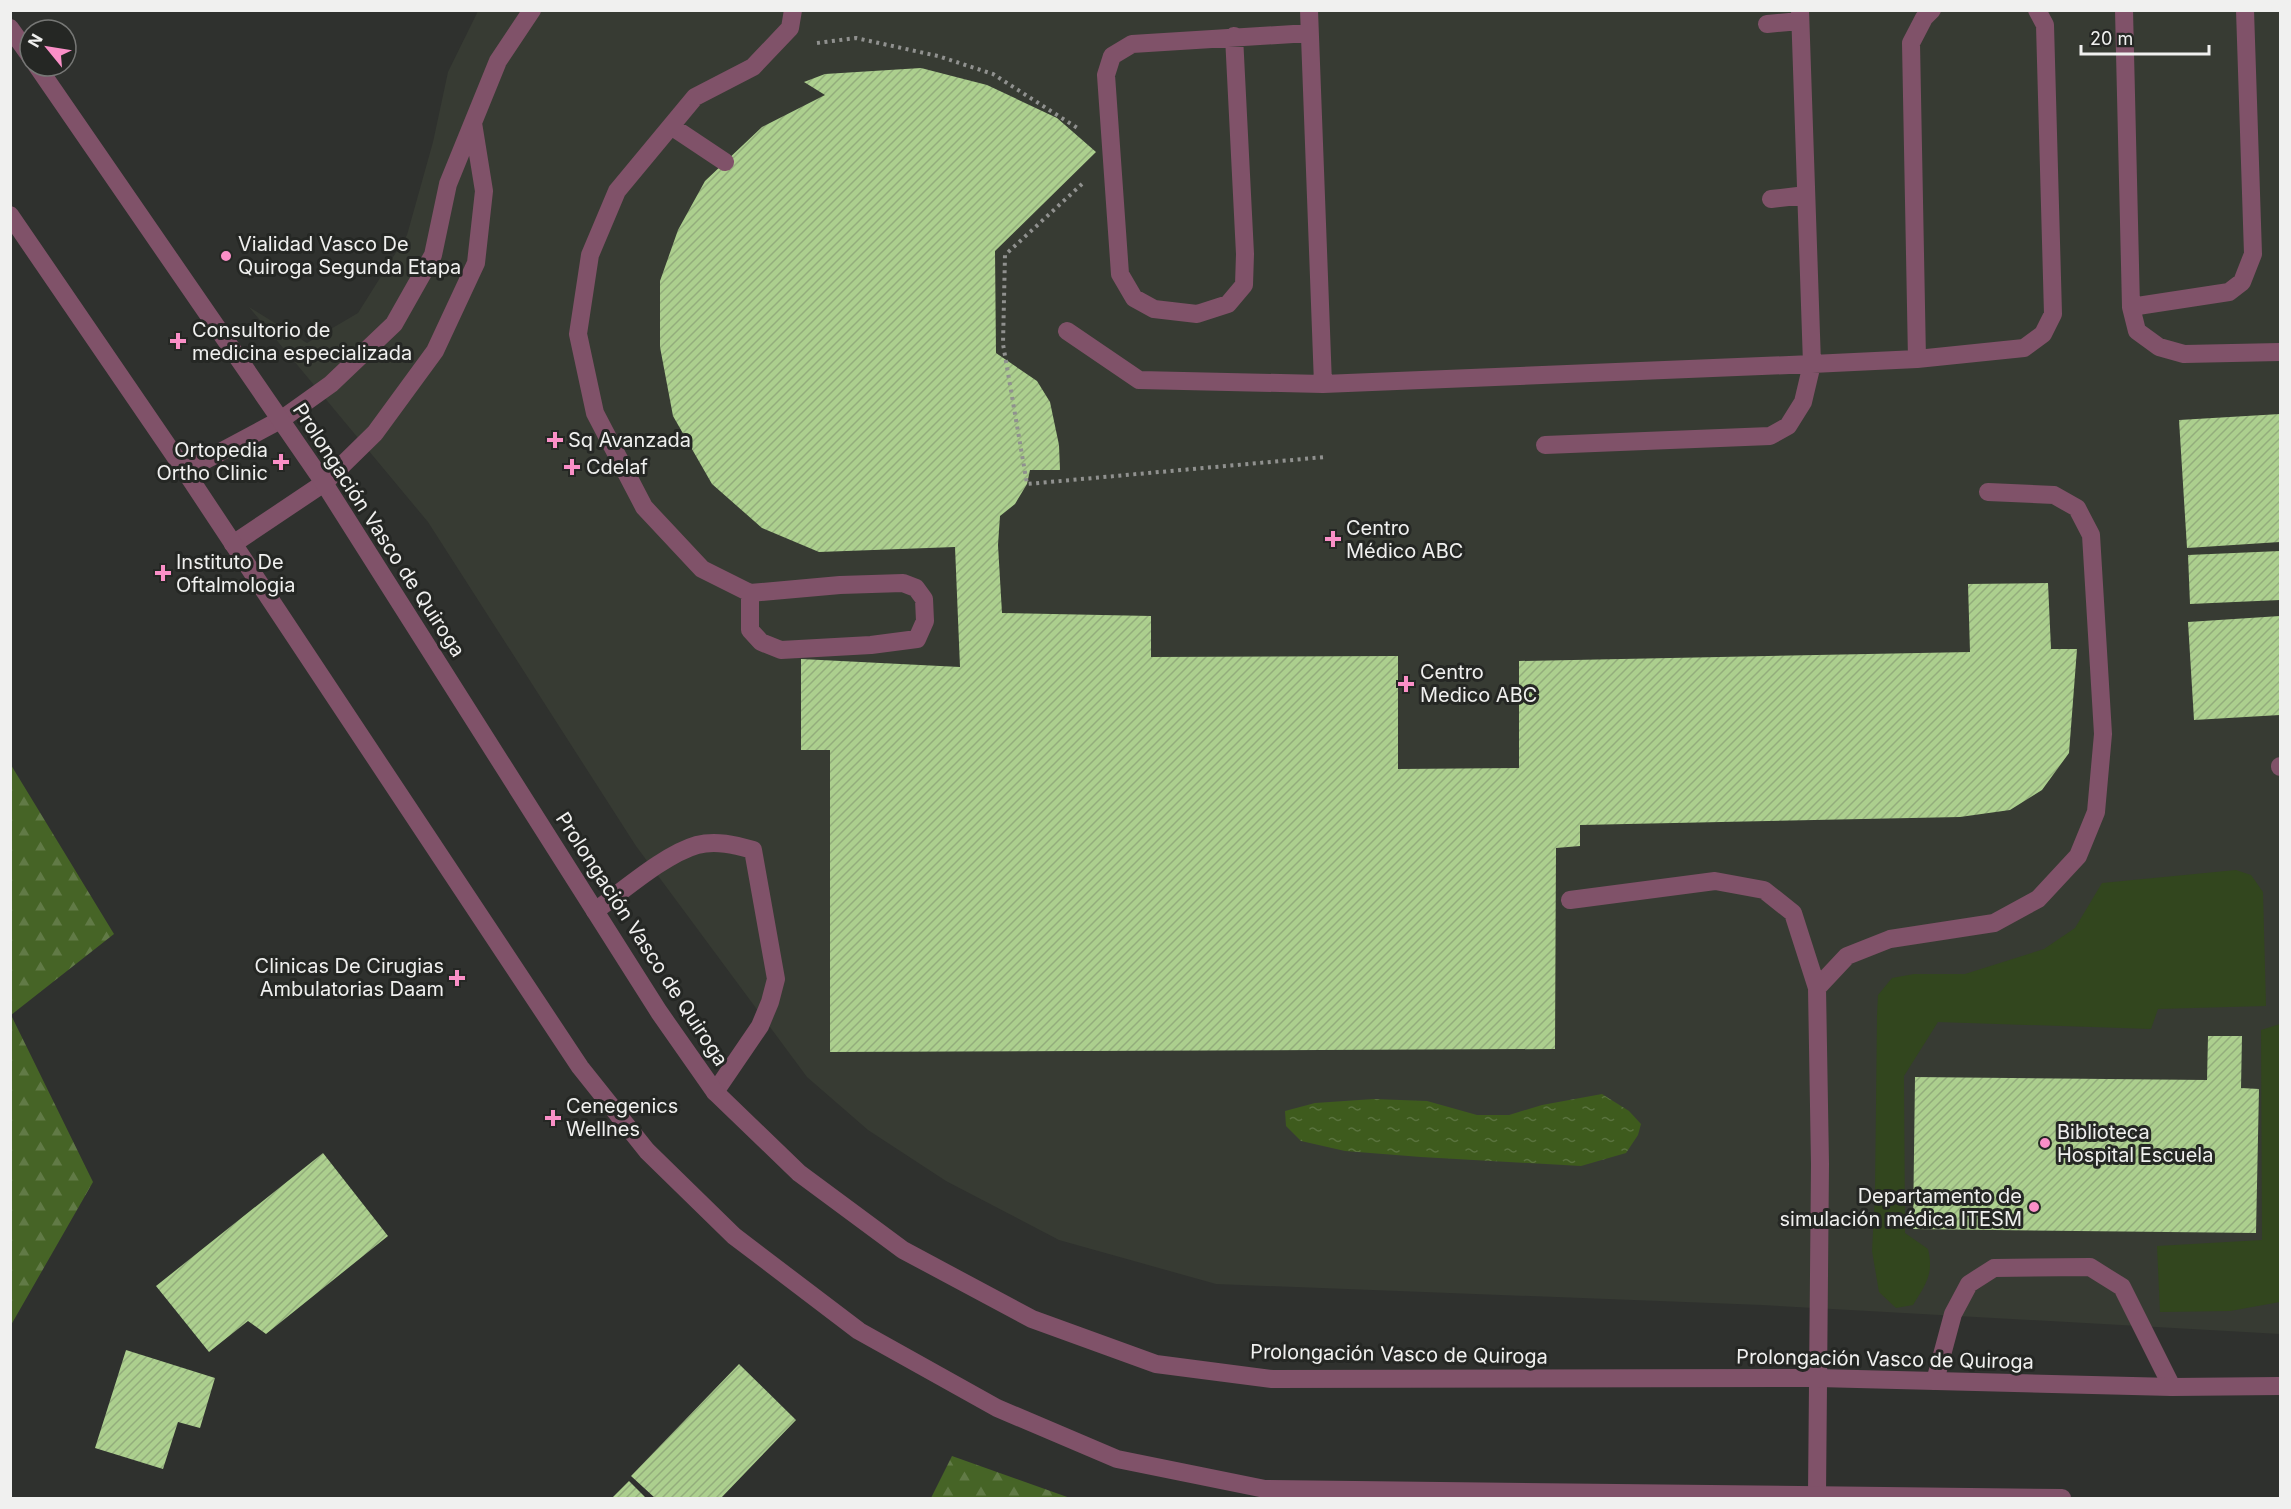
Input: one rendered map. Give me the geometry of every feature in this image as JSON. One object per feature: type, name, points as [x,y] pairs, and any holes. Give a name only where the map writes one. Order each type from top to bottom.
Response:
[{"type":"street","points":[[185,471],[282,419],[331,384],[394,324],[433,255],[448,184],[498,61],[532,10]]},
{"type":"street","points":[[1309,10],[1323,384]]},
{"type":"street","points":[[1917,359],[1911,43],[1924,18],[1932,10]]},
{"type":"street","points":[[1067,331],[1139,380],[1323,384],[1917,359],[2024,348],[2043,334],[2053,314],[2044,25],[2037,10]]},
{"type":"street","points":[[2124,10],[2130,307],[2137,331],[2159,347],[2184,354],[2280,352]]},
{"type":"street","points":[[2130,307],[2229,292],[2242,282],[2253,254],[2245,10]]},
{"type":"street","points":[[1545,445],[1770,436],[1788,426],[1803,402],[1812,364],[1800,16],[1767,24]]},
{"type":"street","points":[[750,593],[750,630],[761,642],[781,650],[871,645],[917,639],[925,621],[924,599],[916,588],[903,583],[840,585],[750,593],[702,569],[644,507],[595,413],[578,334],[590,255],[617,190],[695,97],[753,67],[792,19]]},
{"type":"street","points":[[1234,36],[1245,254],[1244,285],[1228,304],[1197,314],[1154,309],[1134,298],[1120,274],[1106,75],[1112,56],[1132,44],[1234,36],[1309,33]]},
{"type":"street","name":"Prolongación Vasco de Quiroga","points":[[45,78],[282,419],[658,1012],[715,1092],[799,1173],[903,1250],[1032,1319],[1156,1364],[1272,1379],[1818,1378],[2172,1387],[2280,1386]]},
{"type":"street","points":[[233,544],[324,483],[375,433],[435,351],[476,263],[484,191],[473,123]]},
{"type":"street","points":[[671,126],[725,162]]},
{"type":"street","points":[[1771,199],[1806,195]]},
{"type":"street","points":[[10,215],[185,471],[587,1076],[647,1151],[734,1236],[859,1331],[997,1408],[1117,1459],[1265,1489],[2062,1498]]},
{"type":"street","points":[[1817,988],[1847,956],[1890,939],[1994,923],[2038,899],[2079,856],[2096,812],[2103,735],[2091,535],[2077,508],[2054,495],[1988,492]]},
{"type":"street","points":[[595,911],[676,854],[699,844],[727,843],[753,849],[776,979],[760,1026],[715,1092]]},
{"type":"street","points":[[1570,900],[1715,881],[1764,890],[1793,913],[1817,988],[1820,1164],[1817,1495]]},
{"type":"street","points":[[1935,1382],[1953,1314],[1969,1284],[1994,1268],[2090,1267],[2122,1287],[2172,1387]]},
{"type":"path","points":[[792,19],[819,44],[856,38],[938,56],[993,74],[1088,135]]},
{"type":"path","points":[[1084,183],[1005,255],[1003,344],[1027,484],[1325,457]]},
{"type":"shaded area","name":"Centro Medico ABC","points":[[478,11],[2280,11],[2280,1334],[1762,1305],[1216,1284],[1059,1240],[946,1181],[868,1130],[807,1077],[636,846],[428,522],[249,307],[307,343],[358,313],[407,235],[433,142],[448,72]]},
{"type":"shaded area","points":[[2236,870],[2251,875],[2263,892],[2266,1006],[2158,1009],[2151,1029],[1938,1022],[1904,1076],[1905,1233],[1928,1249],[1929,1272],[1925,1285],[1913,1305],[1896,1308],[1879,1292],[1872,1251],[1878,995],[1892,978],[1914,974],[1965,974],[2044,949],[2075,928],[2102,883]]},
{"type":"shaded area","points":[[2280,1024],[2280,1302],[2230,1311],[2160,1312],[2157,1246],[2262,1240],[2261,1030]]},
{"type":"green space","points":[[11,765],[114,934],[11,1015]]},
{"type":"green space","points":[[11,1015],[93,1182],[11,1325]]},
{"type":"green space","points":[[952,1456],[1070,1498],[931,1498]]},
{"type":"water","points":[[1602,1094],[1629,1111],[1641,1124],[1638,1135],[1626,1153],[1581,1166],[1345,1151],[1301,1141],[1286,1126],[1285,1111],[1315,1103],[1374,1099],[1427,1101],[1477,1115],[1509,1115],[1542,1105]]},
{"type":"building","points":[[921,68],[987,85],[1057,118],[1096,152],[995,251],[996,353],[1037,381],[1050,402],[1059,445],[1060,470],[1030,470],[1027,484],[1015,504],[1000,516],[998,545],[1002,613],[1151,616],[1151,657],[1398,656],[1398,769],[1519,768],[1519,661],[1970,652],[1968,584],[2048,583],[2051,649],[2077,649],[2069,753],[2042,790],[2010,810],[1960,817],[1580,825],[1580,846],[1556,848],[1555,1049],[830,1052],[830,750],[801,750],[801,659],[960,667],[955,547],[819,552],[762,528],[712,484],[673,416],[660,347],[660,281],[678,230],[705,181],[762,127],[825,95],[804,82],[825,74]]},
{"type":"building","points":[[2280,414],[2280,542],[2187,548],[2179,420]]},
{"type":"building","points":[[2280,551],[2280,600],[2190,604],[2188,555]]},
{"type":"building","points":[[2280,616],[2280,715],[2194,720],[2188,622]]},
{"type":"building","points":[[2208,1036],[2242,1036],[2241,1088],[2259,1089],[2256,1233],[1913,1229],[1915,1077],[2207,1080]]},
{"type":"building","points":[[323,1153],[388,1236],[266,1334],[248,1321],[209,1352],[156,1286]]},
{"type":"building","points":[[126,1350],[215,1378],[200,1428],[178,1422],[163,1469],[95,1448]]},
{"type":"building","points":[[739,1364],[796,1420],[721,1498],[655,1498],[631,1476]]},
{"type":"building","points":[[629,1481],[646,1498],[612,1498]]},
{"type":"place","name":"Vialidad Vasco De Quiroga Segunda Etapa","points":[[226,256]]},
{"type":"place","name":"Consultorio de medicina especializada","points":[[178,341]]},
{"type":"place","name":"Sq Avanzada","points":[[555,440]]},
{"type":"place","name":"Ortopedia Ortho Clinic","points":[[281,462]]},
{"type":"place","name":"Cdelaf","points":[[572,467]]},
{"type":"place","name":"Centro Médico ABC","points":[[1333,539]]},
{"type":"place","name":"Instituto De Oftalmologia","points":[[163,573]]},
{"type":"place","name":"Centro Medico ABC","points":[[1406,684]]},
{"type":"place","name":"Clinicas De Cirugias Ambulatorias Daam","points":[[457,978]]},
{"type":"place","name":"Cenegenics Wellnes","points":[[553,1118]]},
{"type":"place","name":"Biblioteca Hospital Escuela","points":[[2045,1143]]},
{"type":"place","name":"Departamento de simulación médica ITESM","points":[[2034,1207]]}]
